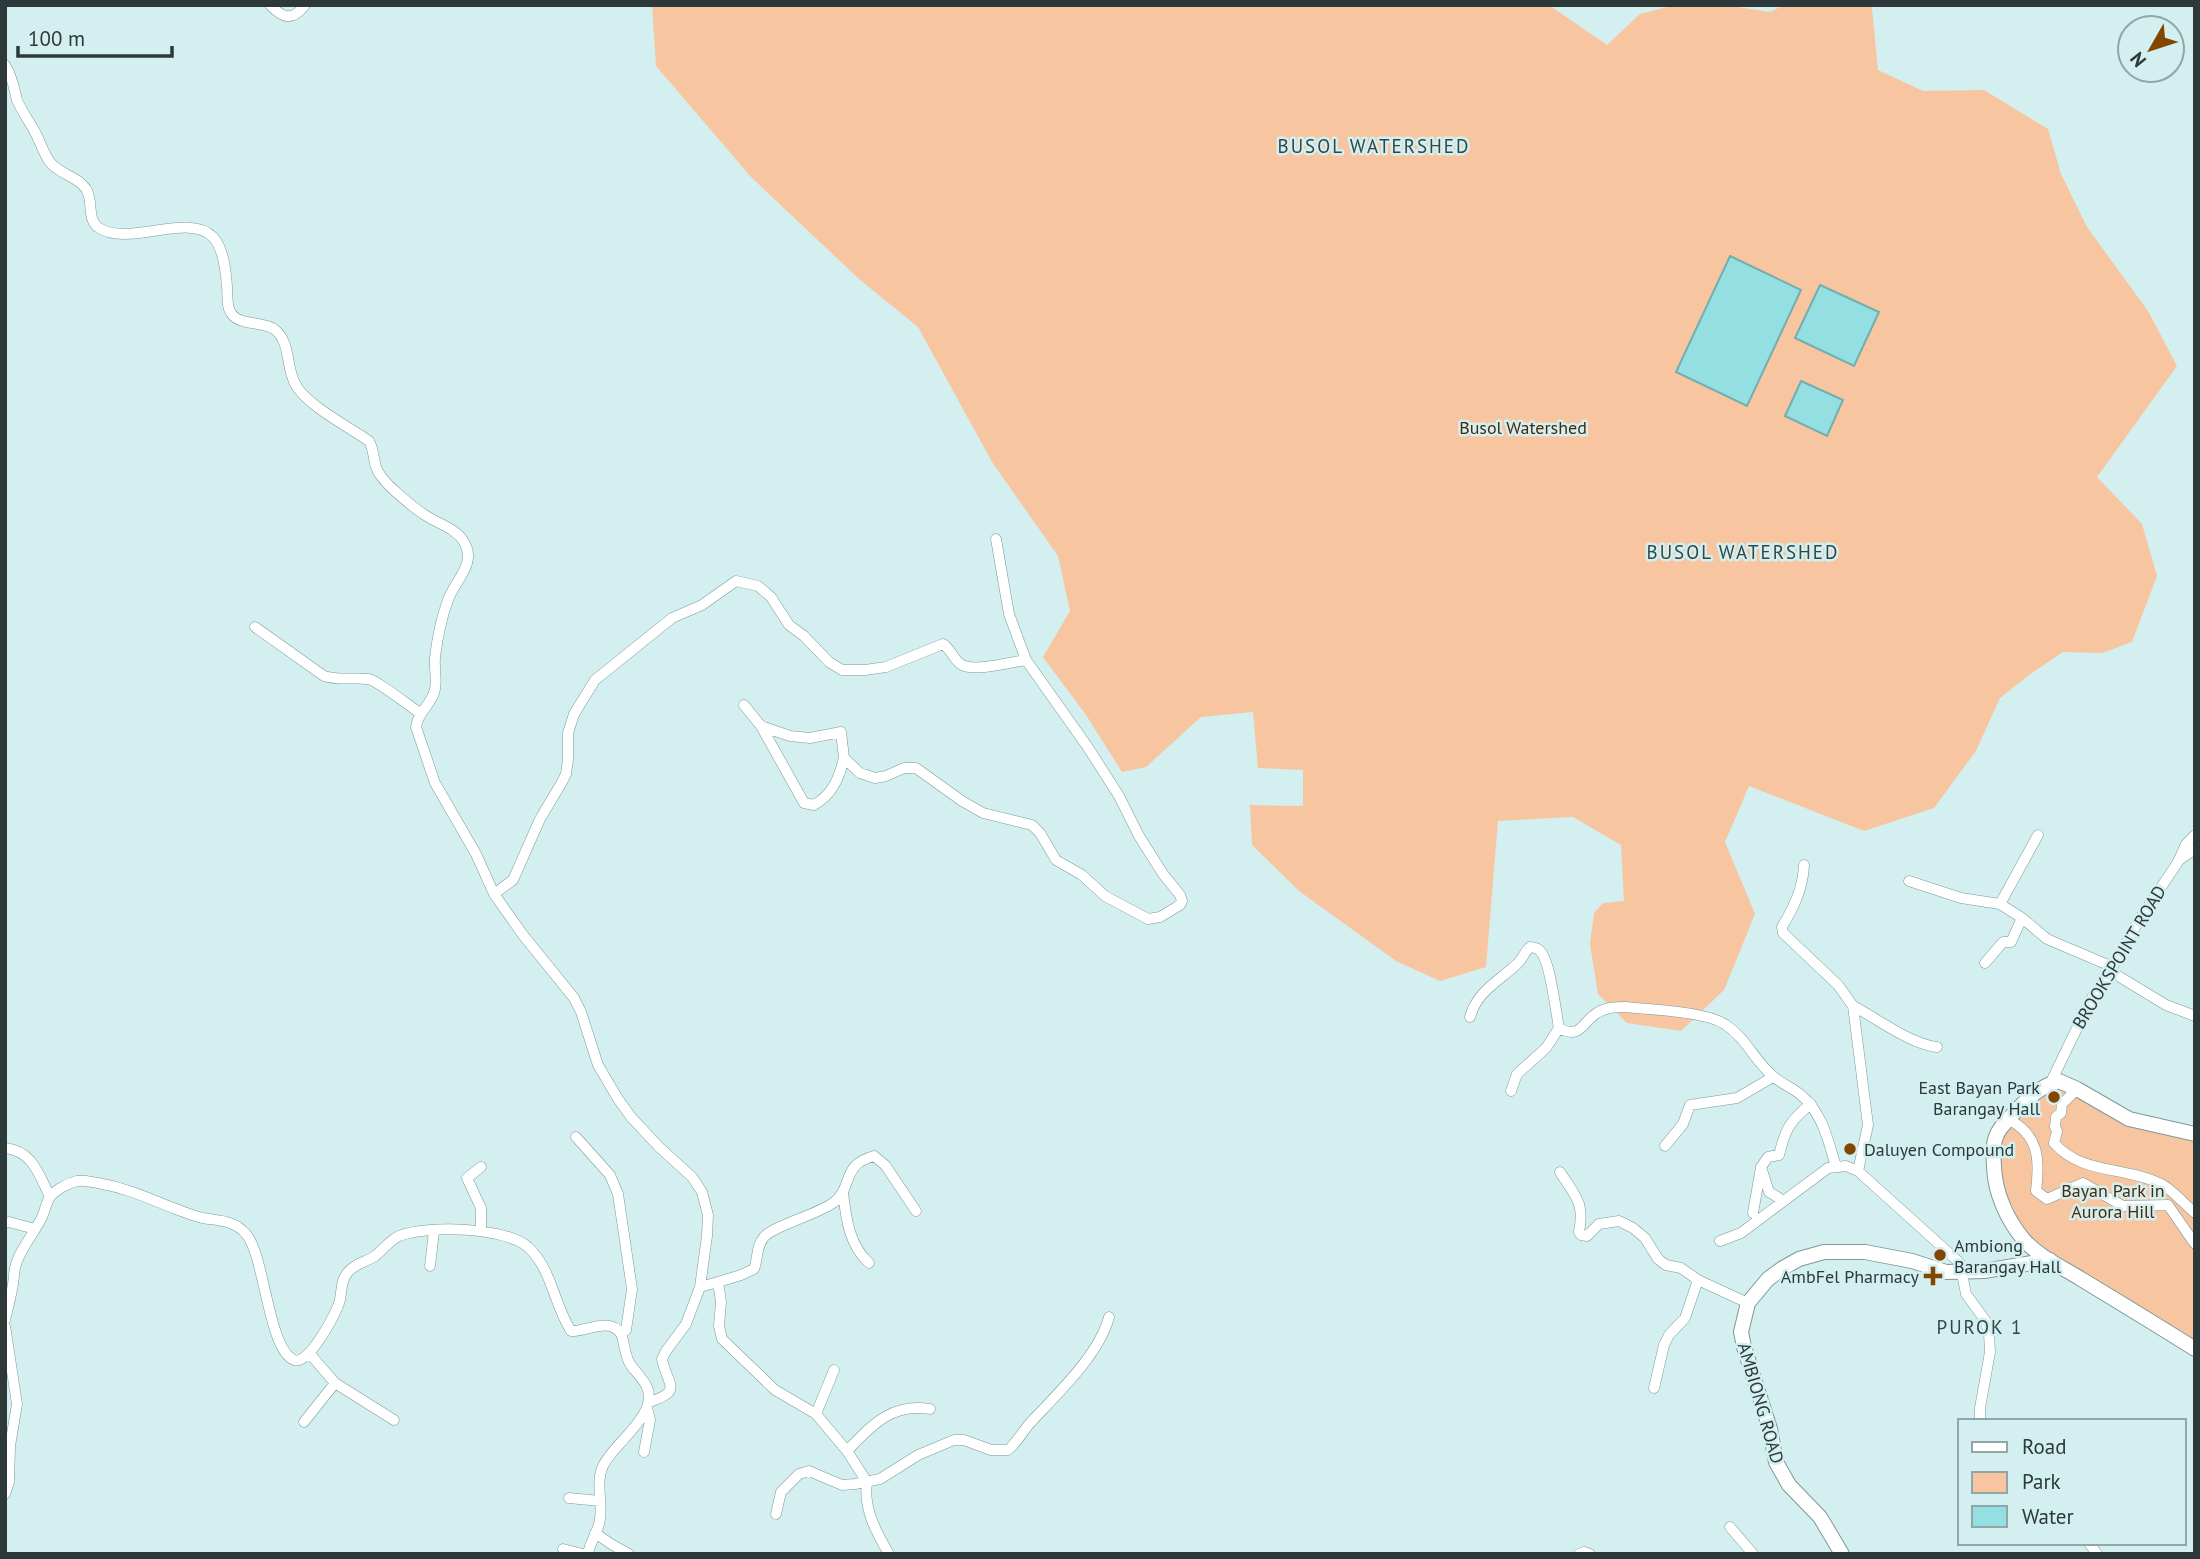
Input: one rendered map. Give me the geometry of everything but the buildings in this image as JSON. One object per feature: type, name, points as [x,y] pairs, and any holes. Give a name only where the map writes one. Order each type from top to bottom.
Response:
[{"type":"main road","points":[[2195,1134],[2129,1119],[2077,1089],[2059,1082],[2039,1090],[1999,1128],[1993,1142],[1994,1171],[2000,1199],[2010,1220],[2025,1241],[2050,1261],[2195,1349]]},
{"type":"main road","points":[[1748,1303],[1768,1279],[1783,1268],[1799,1259],[1824,1252],[1865,1252],[1912,1261],[1946,1272],[1984,1271],[2050,1261]]},
{"type":"main road","name":"AMBIONG ROAD","points":[[1748,1303],[1741,1332],[1770,1429],[1776,1462],[1789,1485],[1820,1517],[1842,1554]]},
{"type":"street","points":[[270,5],[284,16],[290,17],[296,15],[305,5]]},
{"type":"street","points":[[5,65],[10,72],[23,113],[49,161],[65,176],[85,186],[94,222],[99,228],[119,233],[188,228],[211,235],[217,243],[224,264],[228,308],[232,315],[237,319],[256,322],[276,330],[286,348],[290,374],[298,389],[369,442],[381,477],[421,513],[458,533],[469,553],[468,561],[448,599],[443,617],[435,657],[435,688],[432,698],[420,713],[416,727],[429,768],[495,894],[523,936],[574,998],[598,1065],[618,1099],[659,1147],[692,1177],[702,1192],[708,1215],[708,1237],[700,1287],[686,1324],[662,1359],[672,1385],[671,1391],[648,1405],[641,1419],[607,1458],[601,1469],[600,1519],[588,1554]]},
{"type":"street","points":[[844,758],[860,773],[875,778],[904,768],[916,768],[962,802],[983,813],[1032,825],[1040,832],[1056,860],[1082,875],[1105,896],[1136,914],[1148,919],[1160,917],[1180,905],[1180,895],[1151,855],[1119,796],[1026,660],[1009,614],[996,539]]},
{"type":"street","points":[[495,894],[513,880],[540,820],[566,774],[568,733],[574,714],[595,680],[672,618],[702,605],[736,581],[758,586],[779,607],[786,622],[829,662],[842,670],[886,667],[943,644],[959,664],[966,667],[1026,660]]},
{"type":"street","points":[[255,627],[324,676],[334,680],[369,679],[378,682],[420,713]]},
{"type":"street","points":[[744,705],[761,726],[800,798],[808,805],[819,803],[839,780],[844,758],[841,732],[810,738],[790,736],[761,726]]},
{"type":"street","points":[[2000,904],[2038,835]]},
{"type":"street","name":"BROOKSPOINT ROAD","points":[[2050,1084],[2091,999],[2178,862],[2186,844],[2195,835]]},
{"type":"street","points":[[2178,862],[2195,849]]},
{"type":"street","points":[[1804,865],[1798,896],[1782,927],[1783,933],[1838,985],[1853,1006],[1906,1035],[1927,1045],[1937,1046]]},
{"type":"street","points":[[1909,881],[1961,898],[2000,904],[2022,918],[2046,939],[2112,969],[2166,1005],[2195,1016]]},
{"type":"street","points":[[1986,963],[2003,942],[2011,942],[2022,918]]},
{"type":"street","points":[[1469,1017],[1472,1007],[1481,995],[1520,962],[1530,947],[1539,949],[1546,959],[1559,1028],[1546,1048],[1517,1074],[1511,1091]]},
{"type":"street","points":[[1853,1006],[1868,1125],[1858,1171]]},
{"type":"street","points":[[1559,1028],[1568,1033],[1577,1031],[1595,1014],[1614,1007],[1710,1018],[1726,1025],[1773,1077],[1800,1093],[1811,1104],[1822,1122],[1836,1167]]},
{"type":"street","points":[[1665,1146],[1683,1124],[1690,1105],[1695,1102],[1737,1098],[1773,1077]]},
{"type":"street","points":[[2077,1089],[2063,1104],[2061,1113],[2056,1117],[2057,1131],[2053,1143],[2071,1159],[2162,1185],[2195,1213]]},
{"type":"street","points":[[1752,1213],[1761,1167],[1768,1157],[1779,1155],[1785,1131],[1802,1110],[1811,1104]]},
{"type":"street","points":[[2008,1119],[2029,1135],[2035,1147],[2038,1163],[2036,1191],[2047,1199],[2083,1183],[2123,1206],[2168,1205],[2195,1244]]},
{"type":"street","points":[[576,1136],[610,1175],[618,1194],[632,1289],[626,1330],[621,1334]]},
{"type":"street","points":[[5,1148],[29,1157],[50,1197]]},
{"type":"street","points":[[700,1287],[754,1269],[763,1238],[770,1232],[834,1203],[843,1193],[849,1173],[867,1158],[874,1156],[885,1165],[916,1211]]},
{"type":"street","points":[[1720,1241],[1741,1233],[1828,1168],[1846,1166],[1858,1171],[1960,1263],[1966,1294],[1985,1320],[1989,1333],[1990,1352],[1980,1419]]},
{"type":"street","points":[[481,1167],[467,1178],[481,1208],[481,1231]]},
{"type":"street","points":[[1761,1167],[1769,1192],[1779,1198]]},
{"type":"street","points":[[1560,1172],[1583,1211],[1579,1232],[1581,1235],[1587,1236],[1599,1224],[1619,1221],[1645,1238],[1658,1259],[1666,1265],[1681,1268],[1698,1280],[1748,1303]]},
{"type":"street","points":[[5,1320],[15,1266],[50,1197],[56,1191],[79,1180],[133,1191],[180,1211],[202,1218],[220,1219],[238,1226],[248,1236],[255,1251],[271,1320],[285,1351],[292,1360],[298,1361],[310,1354],[340,1304],[342,1283],[347,1273],[359,1262],[373,1257],[398,1236],[434,1231],[502,1234],[526,1245],[534,1254],[552,1286],[563,1319],[571,1331],[601,1325],[611,1326],[621,1334],[626,1357],[648,1387],[650,1420],[643,1452]]},
{"type":"street","points":[[843,1193],[850,1233],[861,1255],[869,1263]]},
{"type":"street","points":[[5,1223],[36,1229]]},
{"type":"street","points":[[430,1266],[434,1231]]},
{"type":"street","points":[[1654,1388],[1664,1345],[1669,1335],[1685,1318],[1698,1280]]},
{"type":"street","points":[[718,1282],[722,1339],[775,1390],[816,1414],[847,1451],[867,1482],[865,1496],[868,1508],[878,1536],[889,1554]]},
{"type":"street","points":[[776,1514],[781,1492],[799,1474],[809,1471],[842,1485],[880,1479],[918,1455],[954,1440],[964,1440],[991,1450],[1008,1450],[1098,1344],[1109,1317]]},
{"type":"street","points":[[5,1326],[17,1404],[10,1446],[9,1482],[5,1494]]},
{"type":"street","points":[[310,1354],[335,1383],[394,1420]]},
{"type":"street","points":[[816,1414],[834,1370]]},
{"type":"street","points":[[304,1422],[335,1383]]},
{"type":"street","points":[[847,1451],[865,1432],[892,1411],[930,1409]]},
{"type":"street","points":[[569,1498],[600,1501]]},
{"type":"street","points":[[1730,1527],[1753,1554]]},
{"type":"street","points":[[595,1532],[629,1554]]},
{"type":"street","points":[[563,1549],[583,1554]]},
{"type":"street","points":[[1579,1554],[1590,1554]]},
{"type":"green space","name":"Busol Watershed","points":[[652,5],[1549,5],[1607,45],[1640,14],[1675,5],[1724,5],[1770,12],[1784,5],[1868,5],[1872,8],[1878,70],[1923,91],[1984,90],[2048,129],[2061,174],[2087,227],[2148,311],[2177,366],[2097,477],[2142,524],[2157,576],[2132,642],[2102,653],[2063,652],[2000,698],[1976,751],[1934,808],[1864,831],[1749,786],[1725,842],[1755,914],[1724,990],[1681,1031],[1627,1023],[1598,994],[1590,944],[1594,913],[1603,903],[1624,901],[1621,845],[1573,817],[1498,821],[1486,967],[1440,981],[1396,961],[1299,891],[1252,845],[1250,805],[1303,806],[1303,770],[1258,768],[1253,712],[1201,717],[1146,767],[1122,772],[1086,715],[1043,657],[1070,611],[1058,556],[992,462],[918,327],[859,279],[751,177],[656,66]]},
{"type":"green space","name":"Bayan Park in Aurora Hill","points":[[2062,1088],[2195,1140],[2195,1343],[2090,1276],[2052,1256],[2030,1238],[2014,1217],[2006,1198],[1998,1143],[2007,1128],[2031,1105],[2051,1089]]},
{"type":"water","points":[[1730,256],[1801,290],[1747,406],[1676,372]]},
{"type":"water","points":[[1820,285],[1879,312],[1854,366],[1795,338]]},
{"type":"water","points":[[1801,381],[1843,400],[1827,436],[1785,416]]},
{"type":"place","name":"East Bayan Park Barangay Hall","points":[[2054,1097]]},
{"type":"place","name":"Daluyen Compound","points":[[1850,1149]]},
{"type":"place","name":"Ambiong Barangay Hall","points":[[1940,1255]]},
{"type":"place","name":"AmbFel Pharmacy","points":[[1933,1276]]},
{"type":"district","name":"BUSOL WATERSHED","points":[[1374,146]]},
{"type":"district","name":"BUSOL WATERSHED","points":[[1743,552]]},
{"type":"district","name":"PUROK 1","points":[[1980,1327]]}]
